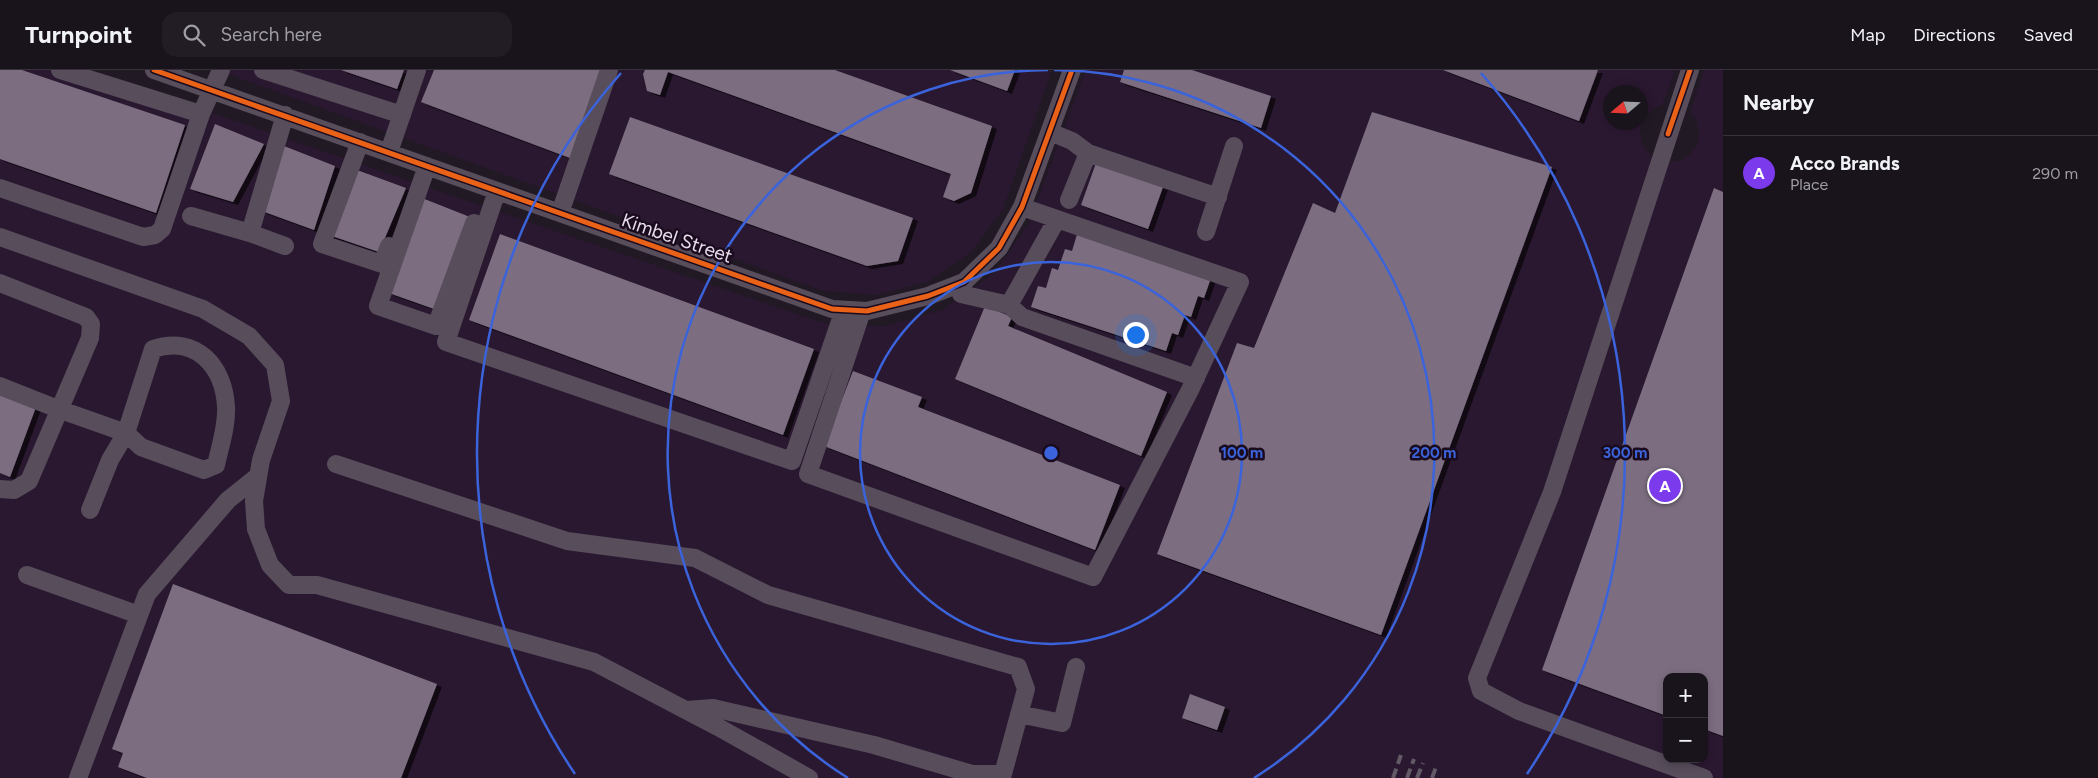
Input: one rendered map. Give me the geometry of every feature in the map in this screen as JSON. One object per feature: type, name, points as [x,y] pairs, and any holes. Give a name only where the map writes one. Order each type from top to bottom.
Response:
[{"type":"street","points":[[60,70],[201,114]]},
{"type":"street","name":"Kimbel Street","points":[[154,70],[832,309],[867,312],[928,296],[964,282],[999,248],[1022,206],[1072,70]]},
{"type":"street","points":[[0,188],[143,237],[155,235],[162,229],[201,114],[221,70]]},
{"type":"street","points":[[263,70],[402,115]]},
{"type":"street","points":[[389,152],[417,70]]},
{"type":"street","points":[[560,213],[610,70]]},
{"type":"street","points":[[1690,70],[1552,492],[1477,678],[1481,691],[1519,711],[1704,778]]},
{"type":"street","points":[[250,233],[285,116]]},
{"type":"street","points":[[1050,132],[1072,141],[1088,153],[1218,197]]},
{"type":"street","points":[[360,142],[322,244],[382,264],[423,164]]},
{"type":"street","points":[[1206,232],[1234,146]]},
{"type":"street","points":[[1068,200],[1088,153]]},
{"type":"street","points":[[423,164],[378,306],[436,326],[492,189]]},
{"type":"street","points":[[492,189],[446,342],[792,461],[853,310]]},
{"type":"street","points":[[853,310],[808,474],[1093,578],[1196,378],[1240,282],[1022,206]]},
{"type":"street","points":[[191,216],[250,233],[285,246]]},
{"type":"street","points":[[1009,305],[1057,219]]},
{"type":"street","points":[[0,237],[203,309],[249,336],[275,365],[281,401],[261,460],[254,501],[256,529],[270,565],[289,585],[317,585],[594,662],[686,710],[808,778]]},
{"type":"street","points":[[0,283],[86,317],[92,324],[90,338],[29,481],[14,490],[0,489]]},
{"type":"street","points":[[961,294],[1009,305],[1022,317],[1196,378]]},
{"type":"street","points":[[0,386],[58,410],[126,433],[141,446],[170,459],[204,470],[216,464],[226,408],[222,385],[213,366],[199,351],[182,345],[167,345],[153,349],[126,433],[110,460],[90,510]]},
{"type":"street","points":[[336,464],[568,541],[695,558],[768,595],[1018,667],[1026,689],[1003,774],[972,774],[874,745],[713,708],[686,710]]},
{"type":"street","points":[[78,778],[147,594],[228,500],[258,476]]},
{"type":"street","points":[[27,575],[139,615]]},
{"type":"street","points":[[1019,714],[1062,723],[1076,667]]},
{"type":"shaded area","points":[[0,70],[87,70],[826,324],[886,326],[944,309],[993,274],[1028,225],[1086,70],[1675,70],[1663,104],[1648,113],[1648,85],[1603,85],[1603,130],[1640,130],[1642,142],[1646,150],[1653,157],[1671,162],[1681,160],[1689,155],[1699,139],[1699,129],[1696,120],[1690,112],[1704,70],[1723,70],[1723,778],[0,778]]},
{"type":"shaded area","points":[[217,70],[1052,70],[1003,209],[971,252],[927,282],[876,295],[823,291]]},
{"type":"building","points":[[0,70],[22,70],[185,125],[156,213],[0,159]]},
{"type":"building","points":[[341,70],[404,70],[397,89]]},
{"type":"building","points":[[434,70],[602,70],[570,158],[421,102]]},
{"type":"building","points":[[645,70],[835,70],[992,126],[971,193],[954,201],[943,197],[951,174],[668,72],[660,95],[647,91],[643,74]]},
{"type":"building","points":[[950,70],[1015,70],[1007,91]]},
{"type":"building","points":[[1124,70],[1192,70],[1271,96],[1261,128],[1120,82]]},
{"type":"building","points":[[1443,70],[1598,70],[1579,121]]},
{"type":"building","points":[[1372,112],[1552,167],[1381,635],[1157,554],[1237,343],[1254,348],[1313,203],[1335,213]]},
{"type":"building","points":[[630,117],[913,218],[898,261],[867,266],[609,174]]},
{"type":"building","points":[[215,124],[264,144],[233,202],[190,189]]},
{"type":"building","points":[[284,146],[335,166],[314,230],[262,211]]},
{"type":"building","points":[[1096,163],[1163,187],[1148,229],[1081,205]]},
{"type":"building","points":[[357,170],[406,188],[379,252],[329,235]]},
{"type":"building","points":[[1714,188],[1723,192],[1723,736],[1708,730],[1708,673],[1663,673],[1663,715],[1542,670]]},
{"type":"building","points":[[422,198],[470,217],[437,310],[389,293]]},
{"type":"building","points":[[1078,231],[1212,275],[1204,298],[1198,296],[1191,317],[1185,315],[1178,335],[1172,333],[1166,351],[1031,307],[1038,286],[1046,288],[1052,268],[1058,270],[1065,249],[1072,251]]},
{"type":"building","points":[[500,234],[814,349],[783,435],[469,320]]},
{"type":"building","points":[[985,306],[1012,317],[1008,326],[1167,392],[1141,456],[955,379]]},
{"type":"building","points":[[853,371],[922,397],[918,407],[1120,485],[1095,550],[824,446]]},
{"type":"building","points":[[0,393],[36,407],[10,477],[0,473]]},
{"type":"building","points":[[173,584],[437,684],[401,778],[147,778],[118,767],[123,753],[112,749]]},
{"type":"building","points":[[1190,694],[1225,707],[1217,730],[1182,718]]},
{"type":"railway","points":[[1393,778],[1401,755]]},
{"type":"railway","points":[[1407,778],[1414,759]]},
{"type":"railway","points":[[1417,778],[1423,763]]},
{"type":"railway","points":[[1432,778],[1436,767]]},
{"type":"cycle path","points":[[154,70],[832,309],[867,311],[928,296],[964,282],[999,248],[1022,207],[1072,70]]},
{"type":"cycle path","points":[[1668,134],[1690,70]]},
{"type":"place","name":"Acco Brands","points":[[1665,486]]}]
